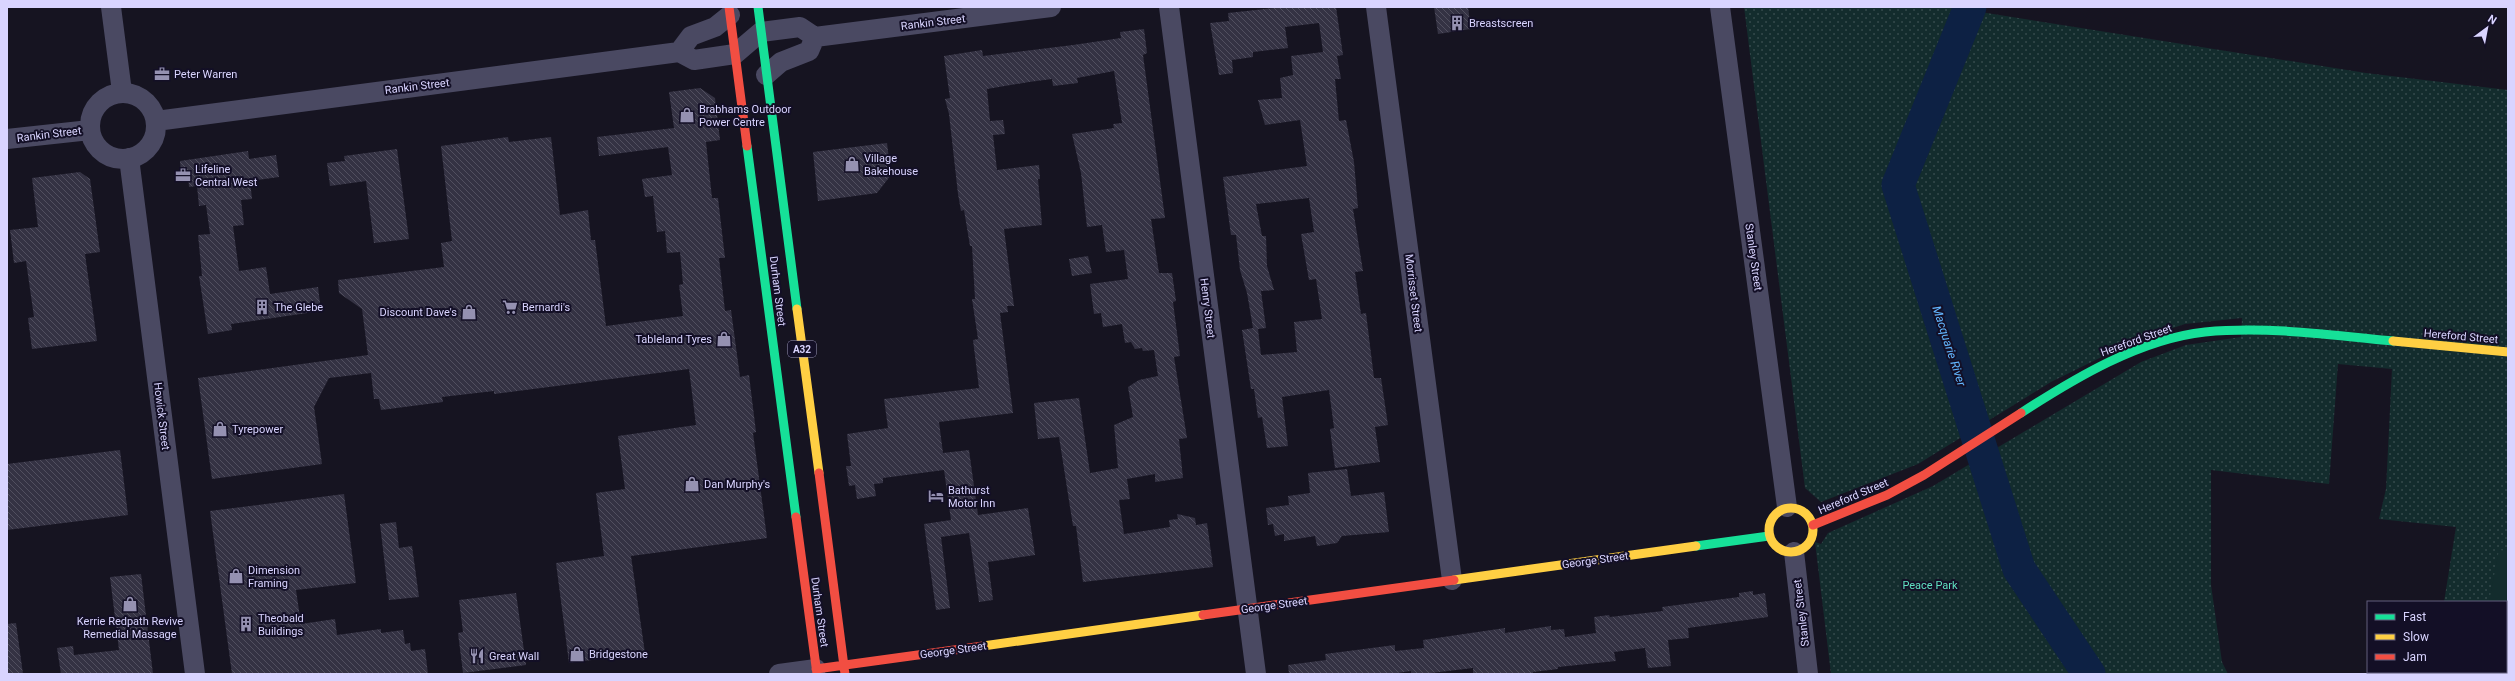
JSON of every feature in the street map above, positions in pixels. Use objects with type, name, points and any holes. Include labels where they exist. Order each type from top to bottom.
[{"type":"main road","name":"Durham Street","points":[[758,7],[844,670]]},
{"type":"main road","name":"Durham Street","points":[[729,11],[816,671]]},
{"type":"main road","name":"Hereford Street","points":[[1813,525],[1887,495],[1954,455],[2034,403],[2108,361],[2149,346],[2205,332],[2242,331],[2322,334],[2508,352]]},
{"type":"main road","points":[[1788,508],[1801,509],[1807,513],[1813,525],[1811,540],[1801,550],[1794,552],[1781,550],[1776,547],[1769,536],[1770,521],[1780,510],[1788,508]]},
{"type":"main road","name":"George Street","points":[[816,671],[844,670],[1247,609],[1769,536]]},
{"type":"street","points":[[111,7],[122,92]]},
{"type":"street","name":"Rankin Street","points":[[815,37],[1051,7]]},
{"type":"street","name":"Henry Street","points":[[1169,7],[1256,674]]},
{"type":"street","name":"Morrisset Street","points":[[1376,7],[1452,580]]},
{"type":"street","name":"Stanley Street","points":[[1720,7],[1788,508]]},
{"type":"street","points":[[729,11],[715,27],[691,36],[679,52],[694,60],[735,54],[761,32],[800,27],[815,37],[808,51],[781,62],[766,75]]},
{"type":"street","name":"Rankin Street","points":[[156,121],[679,52]]},
{"type":"street","points":[[122,92],[131,94],[148,103],[156,121],[153,141],[139,155],[120,159],[104,152],[97,146],[90,130],[90,121],[98,104],[104,98],[122,92]]},
{"type":"street","name":"Rankin Street","points":[[7,139],[90,130]]},
{"type":"street","name":"Howick Street","points":[[129,158],[195,674]]},
{"type":"street","name":"Stanley Street","points":[[1794,552],[1808,674]]},
{"type":"street","name":"George Street","points":[[779,674],[816,671]]},
{"type":"green space","name":"Peace Park","points":[[1744,7],[1966,7],[1968,10],[2366,73],[2508,90],[2508,674],[2434,674],[2507,673],[2507,601],[2444,601],[2456,527],[2379,519],[2386,489],[2392,369],[2338,364],[2329,484],[2211,470],[2211,585],[2222,662],[2228,674],[1831,674],[1815,542],[1821,544],[1828,533],[1933,486],[2141,362],[2186,345],[2241,337],[2242,318],[2185,324],[2136,340],[2051,382],[1918,464],[1821,502],[1805,488]]},
{"type":"green space","points":[[2499,550],[2508,551],[2508,674],[2476,674],[2507,673],[2507,601],[2489,601]]},
{"type":"building","points":[[1285,7],[1336,7],[1343,55],[1337,56],[1341,79],[1335,79],[1339,121],[1346,120],[1354,162],[1358,208],[1353,209],[1363,271],[1355,272],[1361,314],[1366,313],[1374,378],[1381,378],[1388,425],[1375,427],[1380,462],[1335,468],[1330,429],[1334,428],[1329,390],[1282,397],[1288,446],[1267,448],[1262,417],[1258,418],[1254,389],[1251,389],[1242,330],[1253,328],[1247,293],[1240,270],[1236,235],[1231,235],[1223,177],[1307,166],[1300,120],[1265,125],[1258,100],[1282,98],[1280,78],[1293,75],[1291,56],[1323,52],[1319,23],[1285,27],[1288,48],[1253,52],[1253,57],[1232,60],[1233,73],[1219,75],[1210,23],[1229,21],[1228,13]],"holes":[[[1309,198],[1314,232],[1301,234],[1309,280],[1316,279],[1322,319],[1294,322],[1297,352],[1261,355],[1258,329],[1266,328],[1261,291],[1274,290],[1267,266],[1266,236],[1262,236],[1256,204]]]},
{"type":"building","name":"Breastscreen","points":[[1434,7],[1468,7],[1471,29],[1438,34]]},
{"type":"building","points":[[1144,29],[1147,53],[1143,55],[1165,218],[1151,219],[1159,273],[1172,273],[1176,301],[1173,302],[1180,356],[1174,357],[1187,438],[1179,439],[1183,478],[1155,482],[1155,474],[1127,479],[1130,499],[1119,500],[1124,534],[1170,527],[1169,520],[1178,519],[1177,514],[1195,518],[1196,525],[1207,523],[1213,567],[1083,582],[1076,526],[1073,526],[1059,437],[1038,439],[1034,403],[1079,398],[1090,473],[1118,468],[1114,425],[1133,417],[1128,387],[1139,380],[1158,376],[1154,350],[1143,351],[1142,348],[1135,349],[1131,342],[1125,343],[1122,324],[1103,327],[1101,313],[1094,314],[1090,284],[1128,279],[1124,250],[1106,252],[1102,225],[1087,227],[1081,173],[1072,134],[1114,128],[1113,124],[1122,123],[1114,71],[1077,78],[1078,83],[1053,86],[1052,79],[1029,82],[987,89],[990,121],[1003,120],[1005,134],[993,135],[997,170],[1039,165],[1040,179],[1038,179],[1042,225],[1004,229],[1014,306],[1007,306],[1008,312],[1000,313],[1013,413],[939,422],[943,453],[969,450],[978,515],[1028,508],[1035,555],[988,562],[993,600],[979,602],[969,533],[941,537],[950,608],[936,610],[924,524],[951,520],[944,470],[883,478],[883,483],[874,484],[876,496],[857,499],[855,485],[849,486],[846,466],[851,466],[847,434],[888,428],[884,399],[979,388],[973,340],[978,339],[972,299],[975,299],[972,246],[970,246],[964,210],[961,211],[958,194],[949,114],[945,99],[950,98],[944,56],[982,50],[983,56],[1073,45],[1121,38],[1120,32]]},
{"type":"building","points":[[700,88],[715,98],[720,140],[706,142],[712,198],[718,198],[725,258],[719,258],[725,311],[731,310],[740,377],[749,375],[756,432],[753,433],[767,538],[631,556],[645,653],[569,663],[556,563],[604,556],[596,493],[625,489],[618,436],[696,425],[689,369],[494,394],[494,391],[442,397],[443,402],[381,410],[379,399],[374,399],[371,373],[329,378],[314,407],[322,464],[212,479],[198,378],[368,355],[362,309],[339,293],[338,280],[444,267],[441,243],[452,241],[441,146],[508,137],[509,142],[551,137],[560,215],[588,210],[591,240],[595,240],[606,326],[683,316],[679,285],[683,284],[680,252],[667,253],[665,231],[657,232],[653,196],[645,197],[642,179],[672,175],[668,147],[599,156],[597,137],[674,128],[669,92]]},
{"type":"building","name":"Village Bakehouse","points":[[887,143],[891,175],[877,193],[818,201],[813,152]]},
{"type":"building","points":[[397,149],[409,239],[374,243],[366,181],[330,186],[327,163],[345,161],[344,156]]},
{"type":"building","points":[[248,151],[249,159],[276,155],[279,177],[250,181],[252,199],[241,200],[244,225],[233,226],[239,271],[266,267],[270,294],[318,287],[321,311],[231,324],[232,330],[208,334],[199,276],[202,276],[198,235],[210,234],[206,205],[199,206],[197,186],[189,187],[188,175],[181,175],[180,161]]},
{"type":"building","points":[[80,172],[90,179],[100,252],[85,254],[97,341],[32,349],[28,318],[34,317],[26,261],[14,263],[10,230],[38,227],[32,178]]},
{"type":"building","points":[[1088,256],[1092,273],[1072,276],[1069,259]]},
{"type":"building","points":[[120,450],[128,515],[7,530],[7,464]]},
{"type":"building","points":[[1347,469],[1351,496],[1384,492],[1389,532],[1342,536],[1337,543],[1317,546],[1315,536],[1284,541],[1284,534],[1275,536],[1273,524],[1268,525],[1266,508],[1289,505],[1288,496],[1310,493],[1308,473]]},
{"type":"building","points":[[344,494],[356,583],[296,590],[301,624],[335,619],[337,635],[381,629],[381,633],[403,630],[405,644],[410,643],[411,651],[425,649],[428,674],[232,674],[210,511]]},
{"type":"building","points":[[396,522],[399,548],[412,546],[419,597],[389,600],[380,524]]},
{"type":"building","points":[[141,574],[153,674],[61,674],[57,648],[73,646],[74,655],[119,650],[110,577]]},
{"type":"building","points":[[1753,591],[1753,595],[1765,593],[1768,617],[1688,628],[1689,638],[1668,640],[1671,666],[1648,668],[1645,648],[1614,652],[1616,661],[1558,667],[1558,669],[1533,672],[1533,674],[1473,674],[1473,668],[1423,674],[1411,674],[1411,671],[1390,674],[1289,674],[1288,665],[1326,660],[1325,654],[1395,645],[1395,651],[1424,648],[1423,640],[1505,628],[1505,633],[1551,626],[1551,630],[1564,629],[1565,637],[1596,633],[1594,617],[1609,615],[1610,617],[1663,611],[1662,607],[1739,597],[1739,593]]},
{"type":"building","points":[[516,593],[526,665],[463,673],[458,633],[463,632],[459,600]]},
{"type":"building","points":[[16,623],[23,674],[7,674],[7,624]]},
{"type":"waterway","name":"Macquarie River","points":[[1970,7],[1898,185],[2019,569],[2089,674]]},
{"type":"traffic: fast","points":[[758,7],[797,309]]},
{"type":"traffic: fast","points":[[747,146],[796,517]]},
{"type":"traffic: fast","points":[[2021,413],[2063,387],[2109,362],[2132,351],[2181,336],[2228,330],[2252,330],[2299,332],[2393,341]]},
{"type":"traffic: fast","points":[[1696,546],[1769,536]]},
{"type":"traffic: slow","points":[[797,309],[819,473]]},
{"type":"traffic: slow","points":[[2393,341],[2508,352]]},
{"type":"traffic: slow","points":[[1787,508],[1795,508],[1800,509],[1807,514],[1812,521],[1813,530],[1812,539],[1807,546],[1800,551],[1787,552],[1779,549],[1772,542],[1769,534],[1769,526],[1772,518],[1779,511],[1787,508]]},
{"type":"traffic: slow","points":[[1454,580],[1696,546]]},
{"type":"traffic: slow","points":[[983,646],[1203,615]]},
{"type":"traffic: jam","points":[[729,7],[747,146]]},
{"type":"traffic: jam","points":[[1813,525],[1887,495],[1924,475],[2021,413]]},
{"type":"traffic: jam","points":[[819,473],[845,674]]},
{"type":"traffic: jam","points":[[796,517],[817,674]]},
{"type":"traffic: jam","points":[[1203,615],[1454,580]]},
{"type":"traffic: jam","points":[[816,669],[983,646]]},
{"type":"place","name":"Breastscreen","points":[[1457,23]]},
{"type":"place","name":"Peter Warren","points":[[162,74]]},
{"type":"place","name":"Brabhams Outdoor Power Centre","points":[[687,115]]},
{"type":"place","name":"Village Bakehouse","points":[[852,164]]},
{"type":"place","name":"Lifeline Central West","points":[[183,175]]},
{"type":"place","name":"The Glebe","points":[[262,307]]},
{"type":"place","name":"Bernardi's","points":[[510,307]]},
{"type":"place","name":"Discount Dave's","points":[[469,312]]},
{"type":"place","name":"Tableland Tyres","points":[[724,339]]},
{"type":"place","name":"Tyrepower","points":[[220,429]]},
{"type":"place","name":"Dan Murphy's","points":[[692,484]]},
{"type":"place","name":"Bathurst Motor Inn","points":[[936,496]]},
{"type":"place","name":"Dimension Framing","points":[[236,576]]},
{"type":"place","name":"Kerrie Redpath Revive Remedial Massage","points":[[130,604]]},
{"type":"place","name":"Theobald Buildings","points":[[246,624]]},
{"type":"place","name":"Bridgestone","points":[[577,654]]},
{"type":"place","name":"Great Wall","points":[[477,656]]}]
